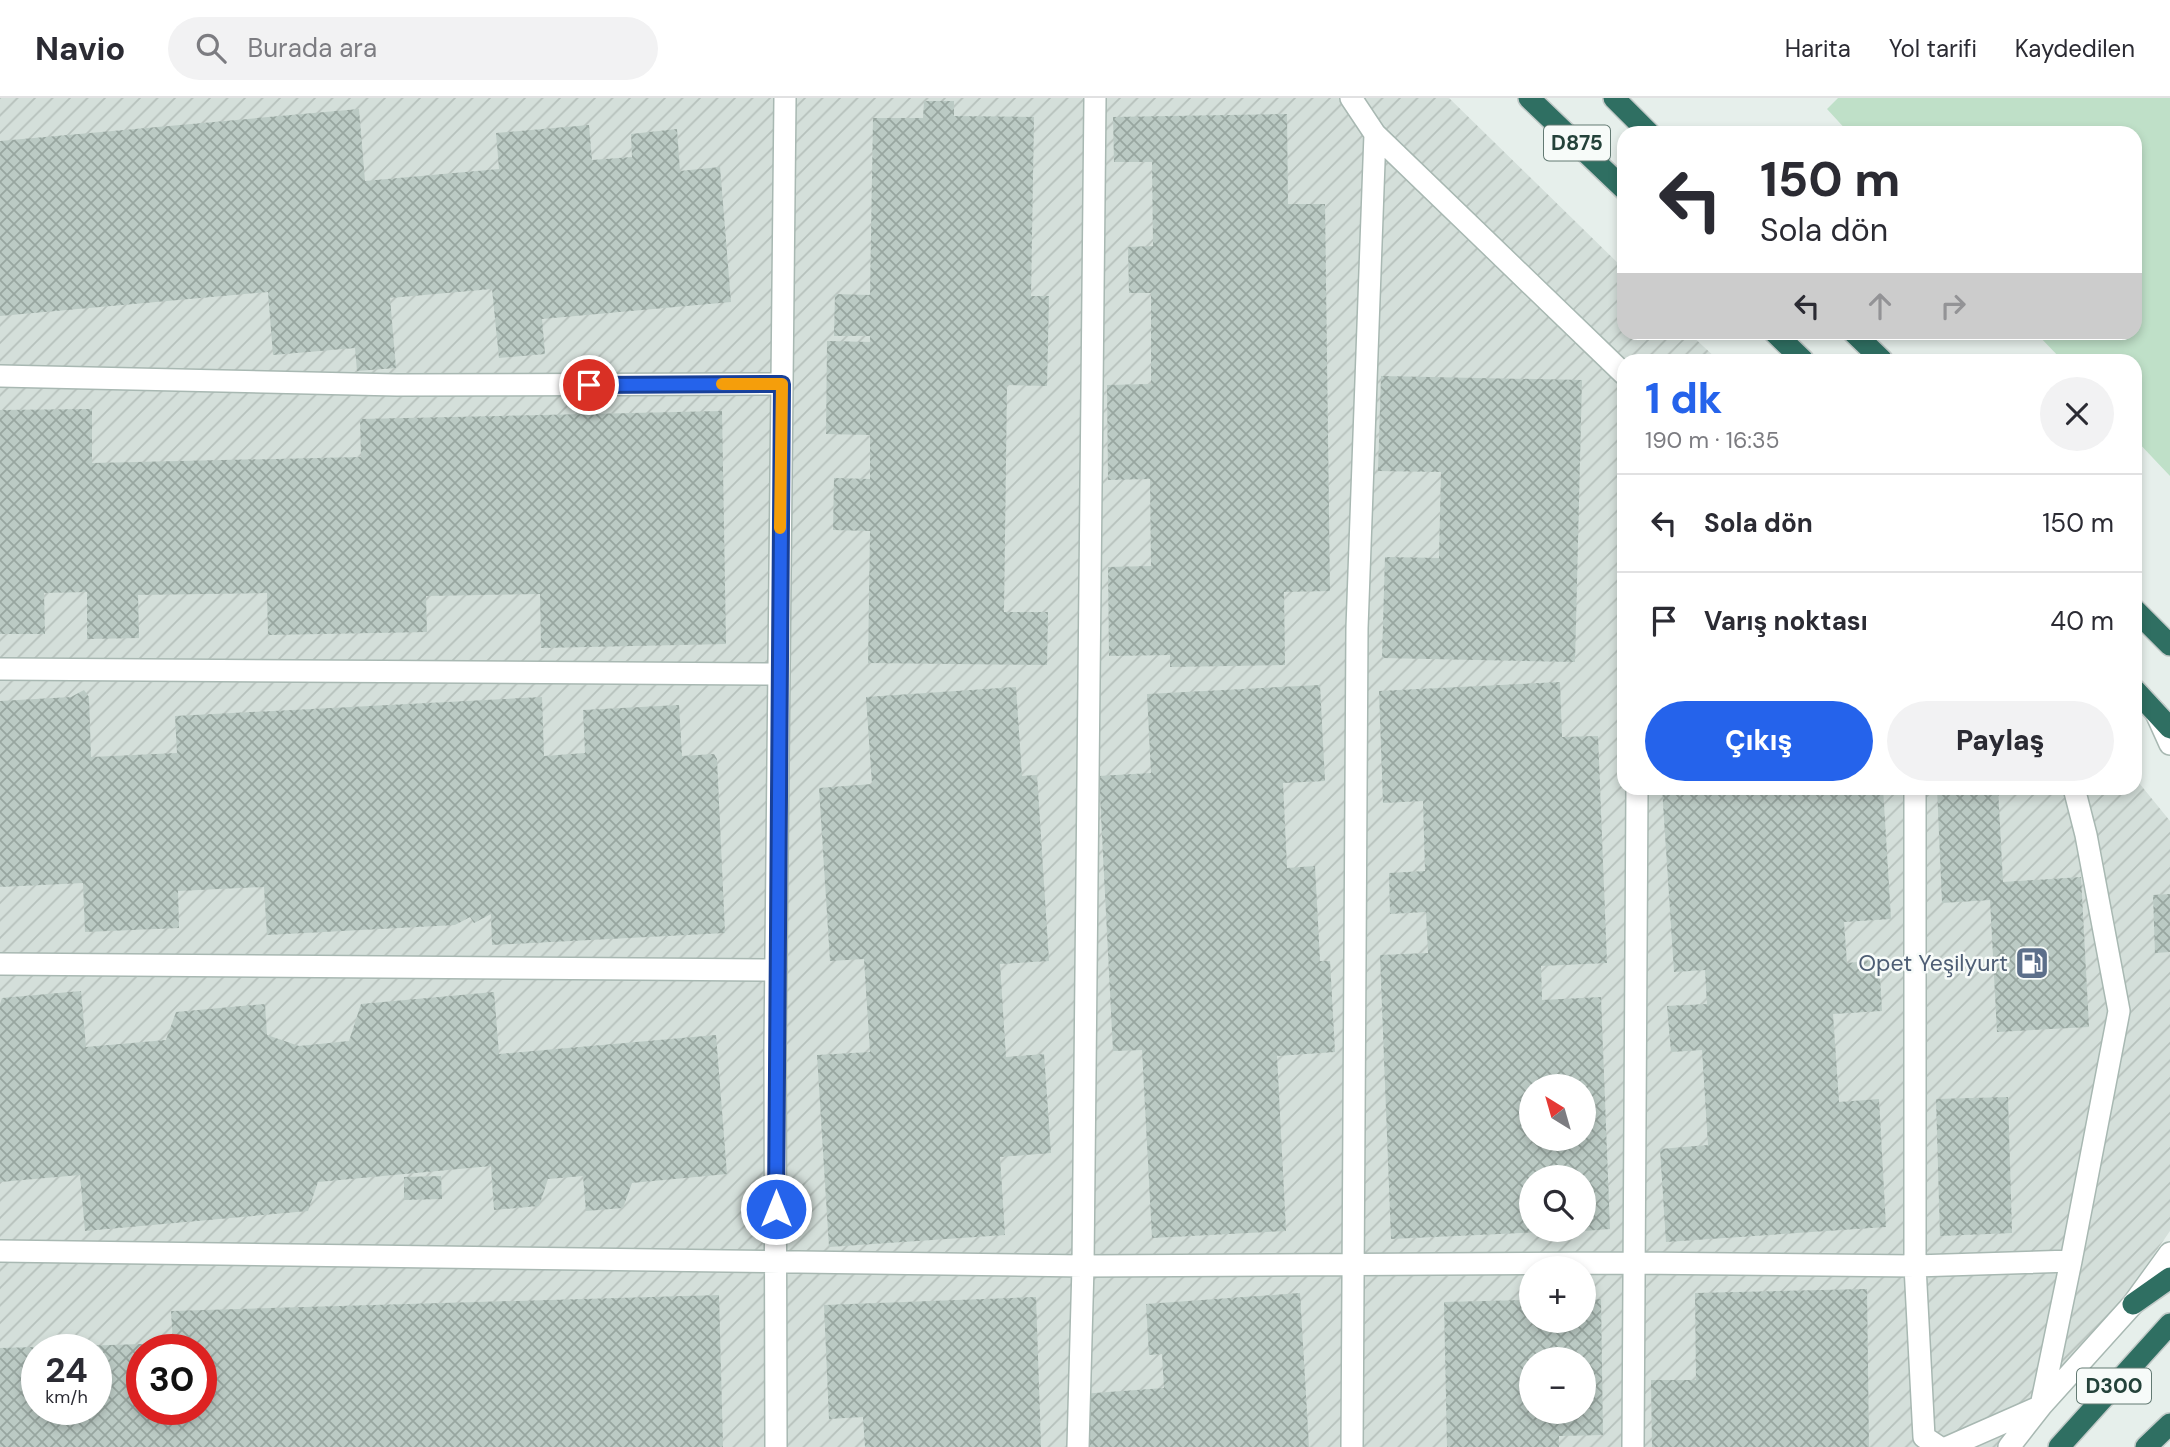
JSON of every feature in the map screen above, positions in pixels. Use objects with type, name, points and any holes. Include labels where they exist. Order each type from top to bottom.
[{"type":"highway","name":"D875","points":[[1529,98],[1617,182]]},
{"type":"highway","name":"D875","points":[[1614,98],[1643,126]]},
{"type":"highway","points":[[1782,340],[1797,354]]},
{"type":"highway","points":[[1861,340],[1876,354]]},
{"type":"highway","points":[[2142,617],[2170,645]]},
{"type":"highway","points":[[2142,697],[2170,728]]},
{"type":"highway","points":[[2133,1304],[2170,1278]]},
{"type":"highway","name":"D300","points":[[2059,1447],[2170,1324]]},
{"type":"highway","points":[[2146,1447],[2170,1423]]},
{"type":"street","points":[[776,1447],[776,970],[785,98]]},
{"type":"street","points":[[1078,1447],[1083,1266],[1095,98]]},
{"type":"street","points":[[1351,98],[1375,134],[1617,367]]},
{"type":"street","points":[[1352,1447],[1357,628],[1375,134]]},
{"type":"street","points":[[0,376],[397,385],[782,384]]},
{"type":"street","points":[[0,669],[779,674]]},
{"type":"street","points":[[2155,711],[2170,744]]},
{"type":"street","points":[[1633,1447],[1637,795]]},
{"type":"street","points":[[1915,795],[1915,1266],[1924,1437],[1939,1447]]},
{"type":"street","points":[[2041,1406],[2119,1011],[2086,835],[2076,795]]},
{"type":"street","points":[[0,964],[776,970]]},
{"type":"street","points":[[0,1251],[1083,1266],[1635,1263],[1915,1266],[2071,1261]]},
{"type":"street","points":[[2010,1447],[2041,1406],[2133,1304],[2170,1253]]},
{"type":"street","points":[[1948,1447],[2041,1406]]},
{"type":"shaded area","points":[[0,98],[1449,98],[1617,262],[1617,340],[1697,340],[1712,354],[1617,354],[1617,795],[2142,795],[2142,787],[2170,821],[2170,1231],[2125,1296],[1997,1447],[0,1447]]},
{"type":"green space","points":[[1838,98],[2170,98],[2170,476],[2142,446],[2142,354],[2056,354],[2043,340],[2142,340],[2142,126],[1843,126],[1827,109]]},
{"type":"building","points":[[924,101],[954,101],[954,116],[1034,117],[1031,296],[1049,296],[1047,386],[1007,385],[1004,612],[1048,612],[1047,665],[868,663],[870,531],[833,530],[834,478],[870,479],[870,435],[826,434],[827,341],[870,342],[870,336],[834,336],[835,294],[870,295],[873,118],[923,118]]},
{"type":"building","points":[[359,109],[365,181],[499,169],[496,133],[589,125],[592,160],[632,157],[631,134],[677,129],[680,171],[720,167],[731,302],[542,319],[545,354],[499,358],[492,289],[390,298],[396,368],[357,371],[355,348],[273,355],[268,292],[0,316],[0,141]]},
{"type":"building","points":[[1287,114],[1288,204],[1325,204],[1330,591],[1284,592],[1285,665],[1170,667],[1170,655],[1109,656],[1108,567],[1151,566],[1150,479],[1108,480],[1107,385],[1151,384],[1151,293],[1129,293],[1128,247],[1153,246],[1152,162],[1114,162],[1113,117]]},
{"type":"building","points":[[1381,376],[1582,380],[1575,662],[1382,658],[1385,557],[1439,558],[1441,472],[1378,471]]},
{"type":"building","points":[[92,409],[92,463],[361,457],[360,419],[722,411],[726,644],[541,648],[540,594],[426,596],[427,632],[268,635],[267,593],[138,595],[139,638],[87,639],[87,592],[44,593],[45,634],[0,634],[0,410]]},
{"type":"building","points":[[1560,682],[1562,737],[1598,736],[1607,963],[1541,966],[1542,1000],[1601,997],[1610,1229],[1596,1230],[1596,1165],[1519,1165],[1519,1233],[1391,1239],[1380,955],[1428,953],[1426,912],[1390,914],[1389,873],[1425,871],[1423,801],[1383,803],[1379,691]]},
{"type":"building","points":[[1320,685],[1325,781],[1283,783],[1287,868],[1315,866],[1320,961],[1330,961],[1335,1052],[1277,1056],[1286,1231],[1152,1238],[1142,1050],[1113,1051],[1099,776],[1151,773],[1147,694]]},
{"type":"building","points":[[1016,687],[1022,776],[1037,775],[1049,961],[1000,964],[1006,1057],[1044,1054],[1051,1153],[1000,1157],[1005,1235],[829,1247],[817,1055],[870,1052],[864,959],[830,961],[819,788],[872,784],[866,697]]},
{"type":"building","points":[[84,690],[89,697],[91,757],[177,753],[175,716],[542,697],[544,756],[585,753],[583,710],[679,705],[682,756],[714,754],[717,759],[725,933],[492,945],[491,914],[474,923],[470,917],[455,925],[267,935],[264,887],[178,891],[179,928],[85,932],[83,883],[0,887],[0,701],[71,697]]},
{"type":"building","points":[[1662,795],[1883,795],[1891,919],[1844,922],[1847,963],[1879,960],[1882,1011],[1833,1014],[1839,1102],[1879,1099],[1886,1227],[1666,1242],[1660,1149],[1708,1145],[1702,1050],[1671,1052],[1667,1006],[1707,1004],[1705,970],[1674,972]]},
{"type":"building","points":[[1937,795],[1998,795],[2003,882],[2081,877],[2089,1027],[1997,1032],[1990,900],[1942,903]]},
{"type":"building","points":[[2170,894],[2170,952],[2155,953],[2153,895]]},
{"type":"building","points":[[81,991],[86,1047],[166,1040],[176,1012],[265,1004],[267,1035],[299,1046],[349,1041],[361,1004],[494,992],[499,1054],[716,1035],[727,1174],[632,1183],[623,1208],[586,1211],[583,1176],[548,1179],[539,1206],[494,1210],[491,1166],[318,1182],[308,1211],[85,1231],[80,1175],[0,1182],[2,998]]},
{"type":"building","points":[[2008,1097],[2012,1233],[1940,1236],[1936,1099]]},
{"type":"building","points":[[441,1176],[442,1199],[404,1200],[404,1177]]},
{"type":"building","points":[[1867,1289],[1869,1447],[1652,1447],[1651,1380],[1696,1380],[1695,1293]]},
{"type":"building","points":[[1300,1293],[1309,1447],[1084,1447],[1081,1394],[1164,1388],[1162,1354],[1149,1355],[1146,1304]]},
{"type":"building","points":[[719,1295],[723,1447],[0,1447],[0,1348],[21,1347],[21,1425],[112,1425],[112,1345],[126,1344],[126,1425],[217,1425],[217,1334],[172,1334],[171,1311]]},
{"type":"building","points":[[1036,1297],[1041,1447],[865,1447],[863,1417],[829,1419],[824,1305]]},
{"type":"building","points":[[1596,1299],[1601,1299],[1603,1435],[1559,1436],[1559,1447],[1447,1447],[1444,1302],[1519,1300],[1519,1333],[1596,1333]]},
{"type":"slow traffic","points":[[722,384],[782,384],[780,528]]},
{"type":"place","name":"Opet Yeşilyurt","points":[[2032,963]]},
{"type":"route","points":[[589,385],[782,384],[776,1209]]}]
